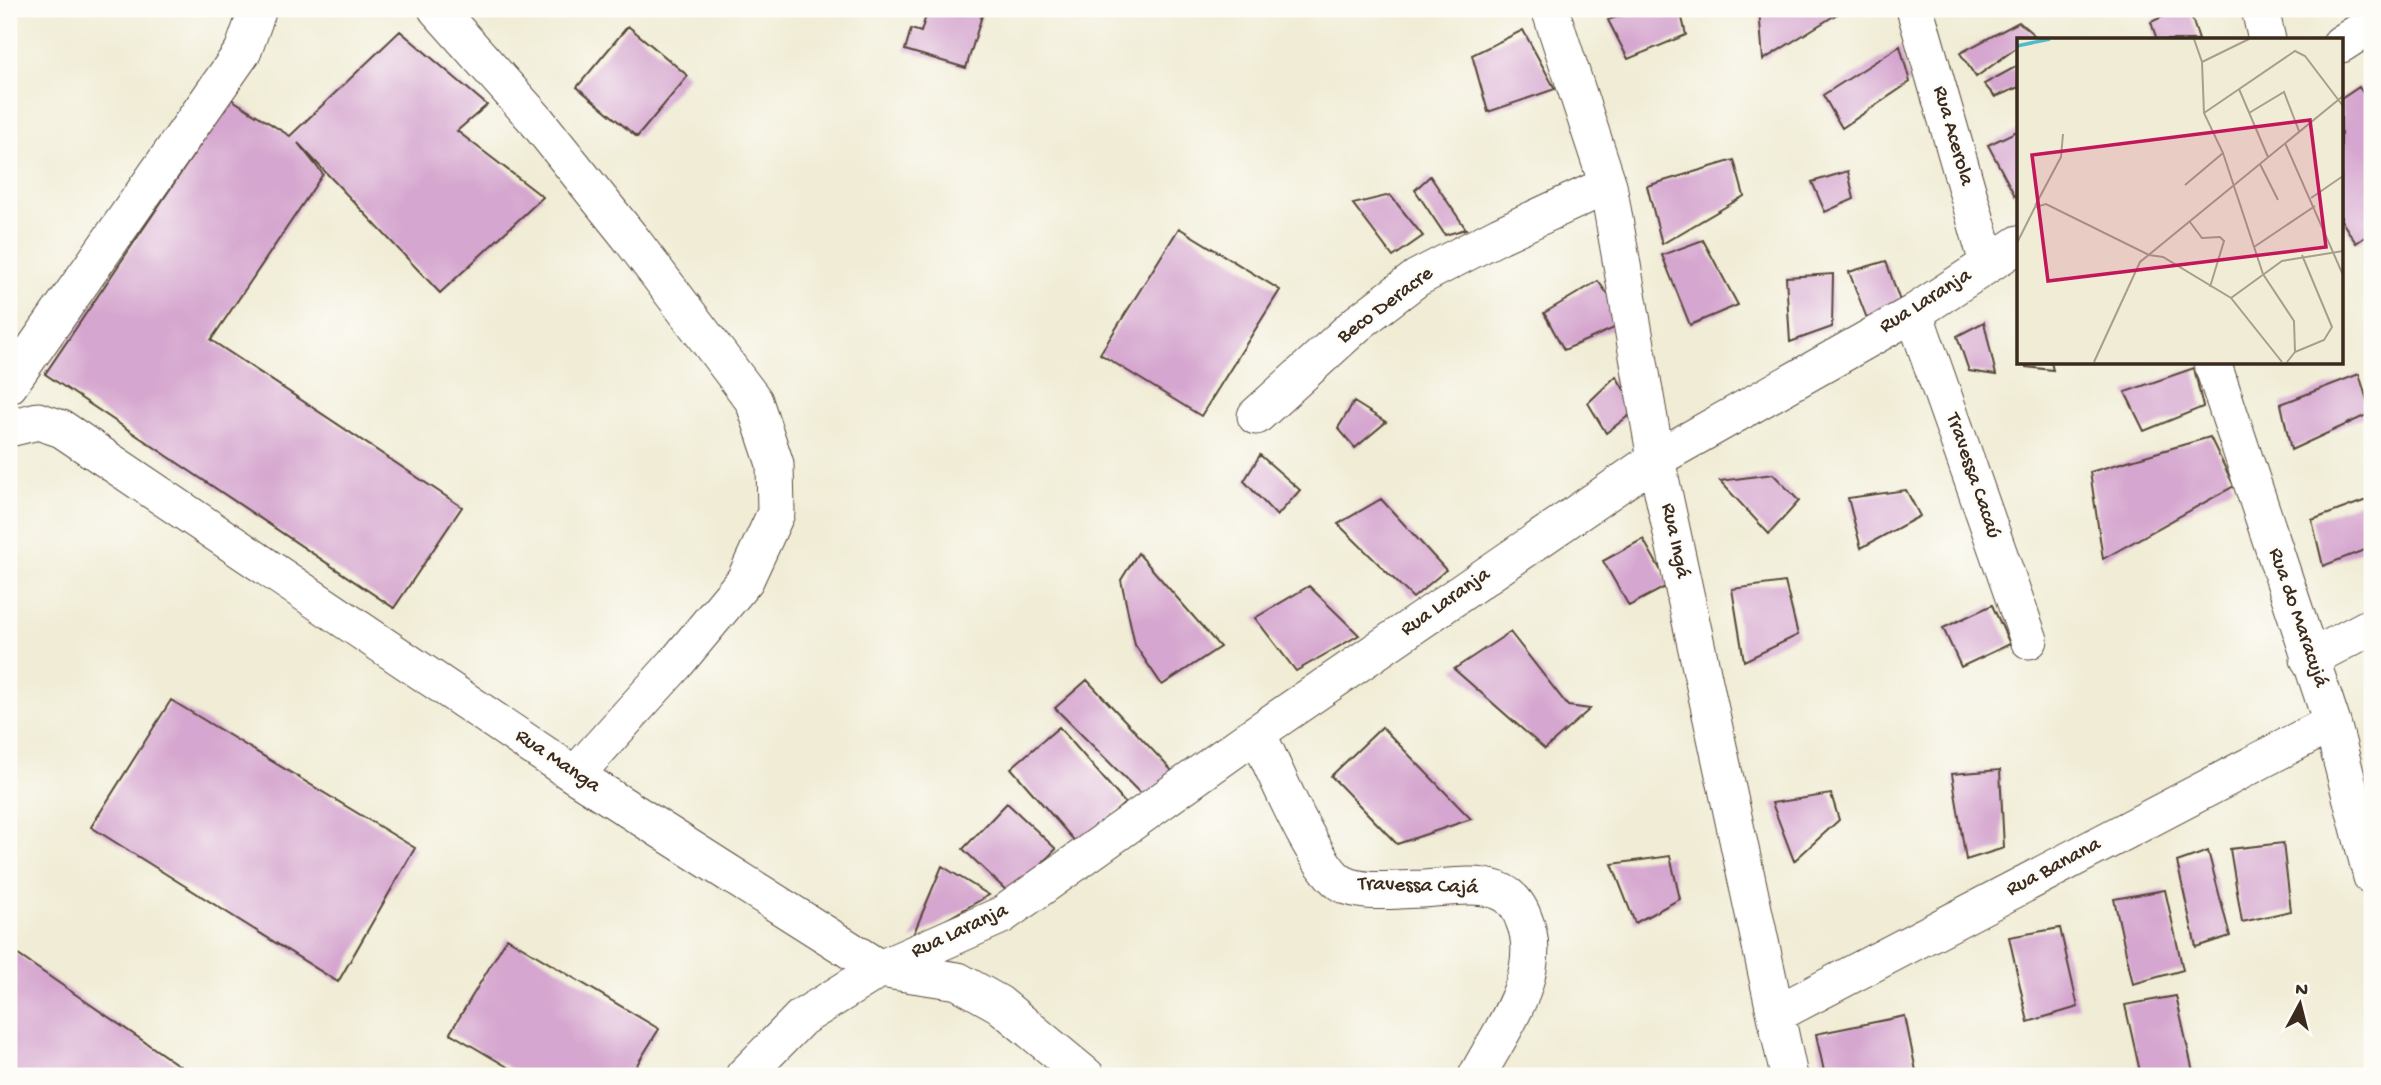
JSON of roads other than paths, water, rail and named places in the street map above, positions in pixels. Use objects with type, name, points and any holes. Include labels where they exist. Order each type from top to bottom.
[{"type":"street","points":[[9,386],[243,51],[258,9]]},
{"type":"street","points":[[437,9],[544,131],[632,240],[754,401],[775,464],[776,513],[745,580],[677,662],[575,775]]},
{"type":"street","name":"Rua Ingá","points":[[1550,9],[1608,185],[1656,459],[1789,1076]]},
{"type":"street","name":"Rua Acerola","points":[[1915,9],[1988,263]]},
{"type":"street","points":[[2260,9],[2267,38]]},
{"type":"street","points":[[2342,43],[2372,24]]},
{"type":"street","name":"Beco Deracre","points":[[1256,416],[1358,323],[1417,278],[1500,235],[1608,185]]},
{"type":"street","name":"Rua Laranja","points":[[744,1076],[801,1018],[880,969],[1002,915],[1257,733],[1656,459],[1914,313],[2017,245]]},
{"type":"street","name":"Travessa Cacaú","points":[[1914,313],[2029,640]]},
{"type":"street","name":"Rua do Maracujá","points":[[2213,364],[2332,723],[2372,877]]},
{"type":"street","name":"Rua Manga","points":[[23,425],[62,429],[575,775],[880,969],[958,981],[999,1004],[1086,1076]]},
{"type":"street","points":[[2309,659],[2372,626]]},
{"type":"street","name":"Rua Banana","points":[[1776,1014],[2332,723]]},
{"type":"street","name":"Travessa Cajá","points":[[1257,733],[1318,857],[1343,884],[1376,890],[1478,887],[1497,890],[1517,903],[1529,931],[1529,970],[1513,1011],[1477,1076]]}]
